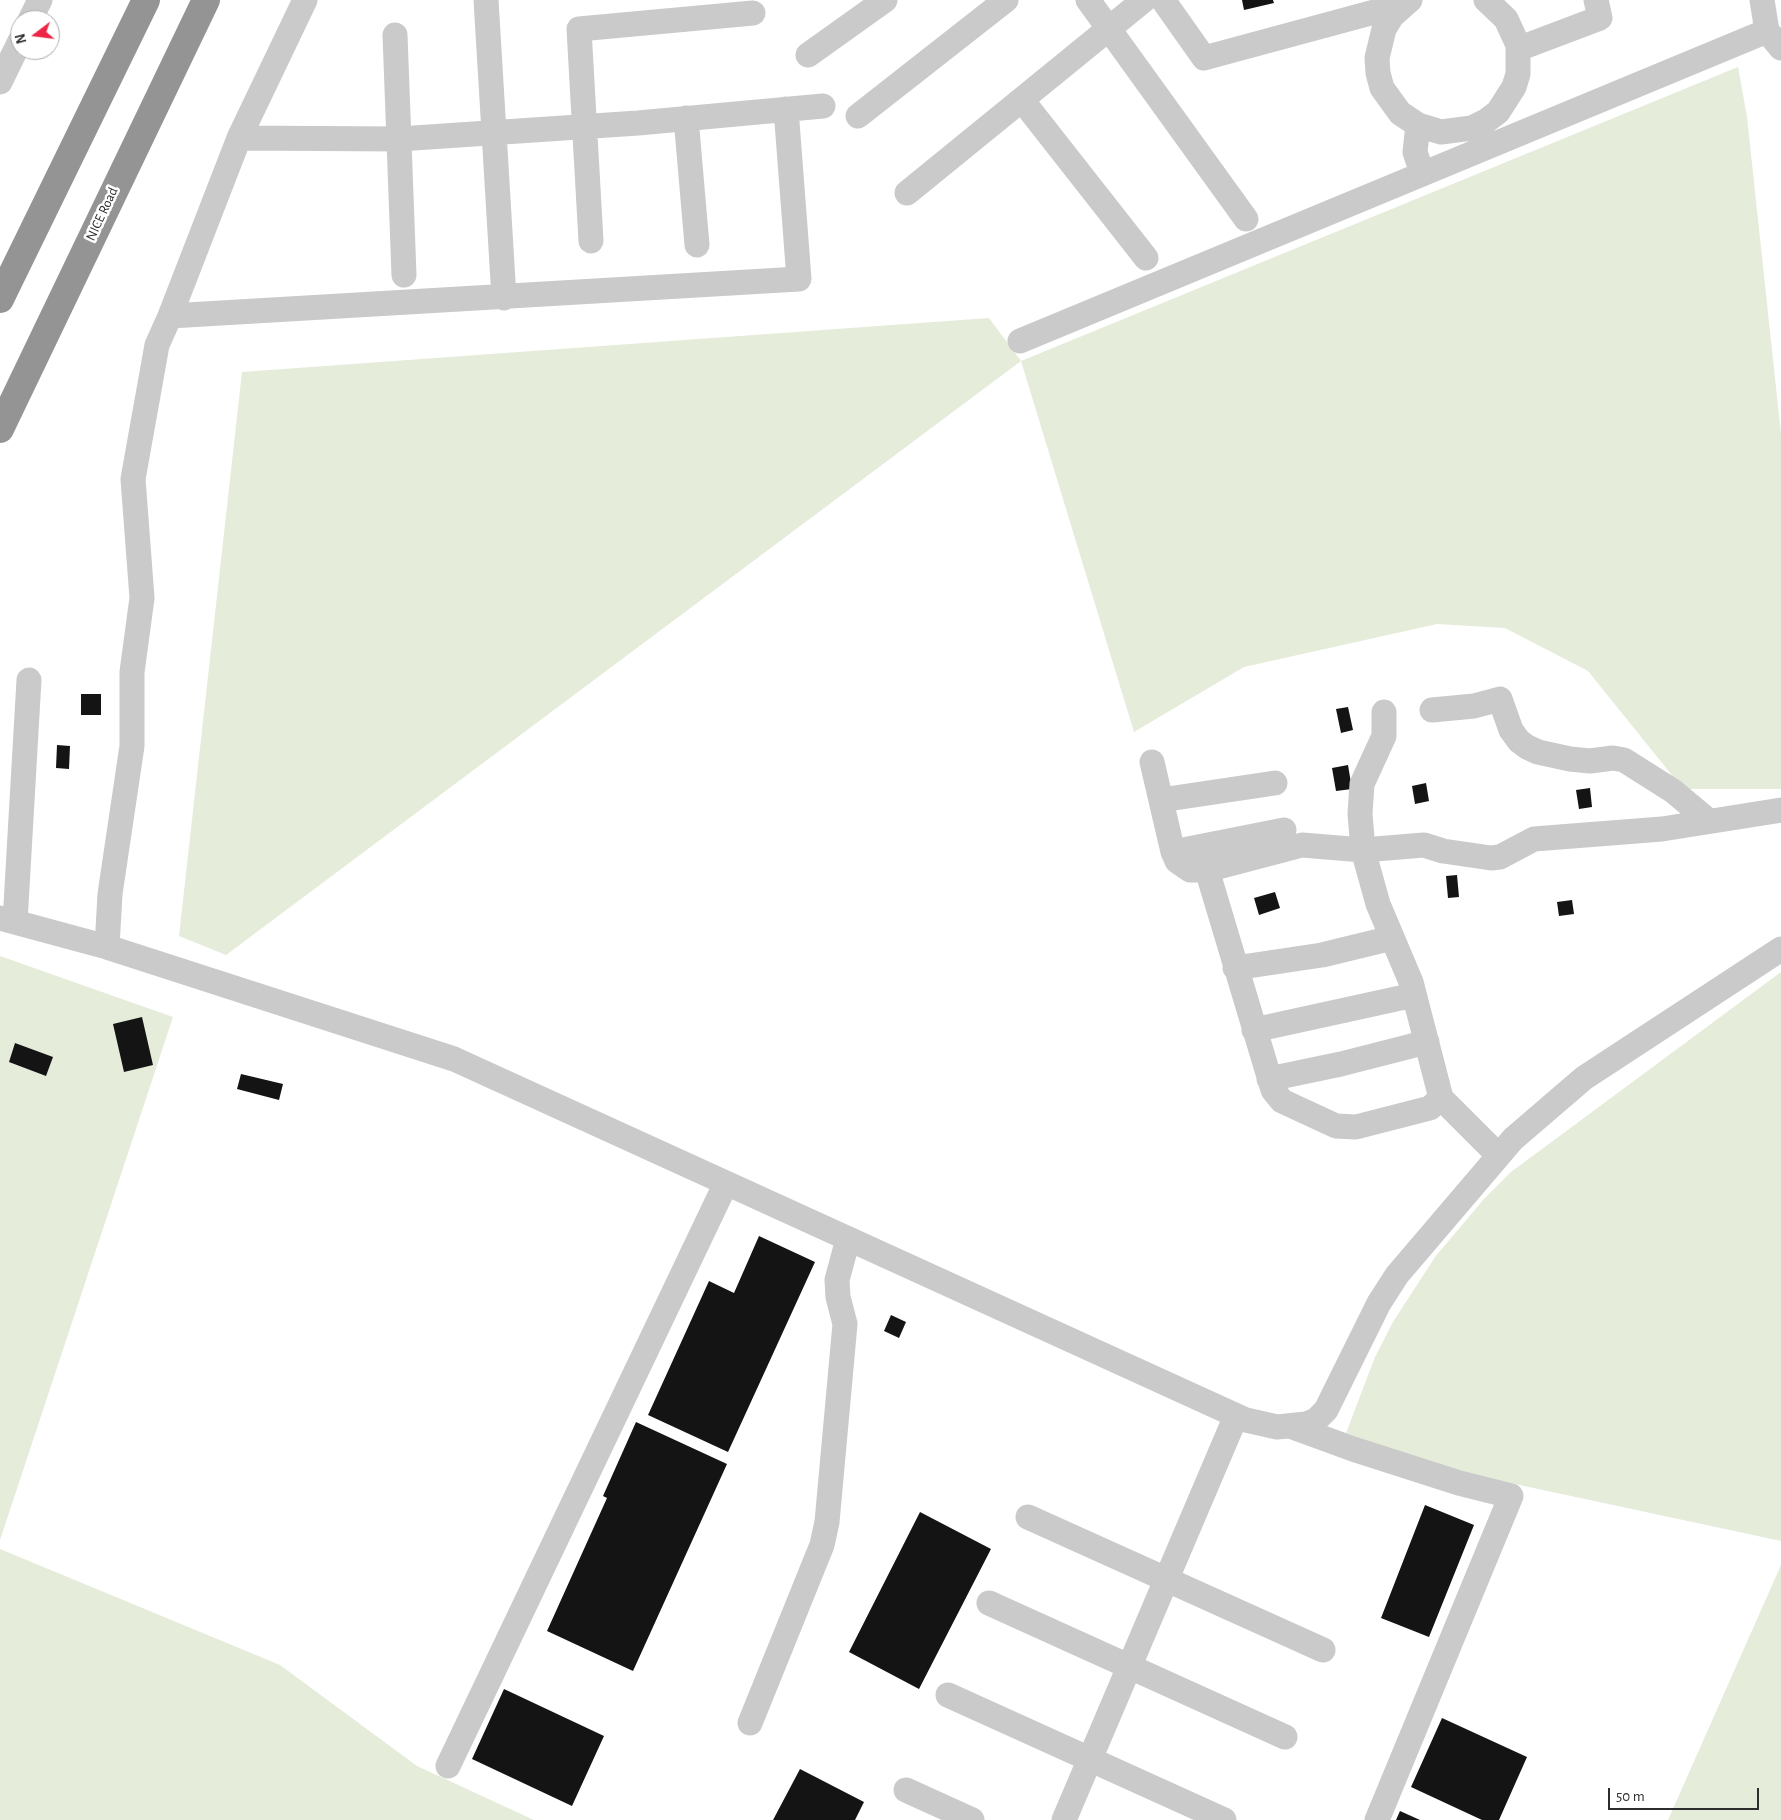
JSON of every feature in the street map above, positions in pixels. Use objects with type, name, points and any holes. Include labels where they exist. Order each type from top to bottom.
[{"type":"highway","points":[[0,299],[146,0]]},
{"type":"highway","name":"NICE Road","points":[[0,429],[206,0]]},
{"type":"street","points":[[107,947],[110,894],[132,746],[132,672],[142,598],[133,479],[157,345],[239,138],[305,0]]},
{"type":"street","points":[[486,0],[504,298]]},
{"type":"street","points":[[808,55],[885,0]]},
{"type":"street","points":[[858,116],[1006,0]]},
{"type":"street","points":[[1088,0],[1246,219]]},
{"type":"street","points":[[908,193],[1144,0]]},
{"type":"street","points":[[1163,0],[1204,58],[1407,2]]},
{"type":"street","points":[[1407,2],[1392,16],[1384,29],[1377,58],[1378,73],[1390,102],[1400,113],[1418,125],[1441,132],[1472,128],[1498,112],[1511,94],[1518,74],[1518,49],[1513,32],[1506,19],[1486,0]]},
{"type":"street","points":[[1020,342],[1530,129],[1774,39],[1762,0]]},
{"type":"street","points":[[1518,49],[1600,6]]},
{"type":"street","points":[[591,241],[579,29],[753,13]]},
{"type":"street","points":[[395,35],[404,275]]},
{"type":"street","points":[[0,82],[11,60]]},
{"type":"street","points":[[1511,94],[1523,108],[1530,129]]},
{"type":"street","points":[[1022,100],[1146,258]]},
{"type":"street","points":[[239,138],[399,139],[823,106]]},
{"type":"street","points":[[170,316],[504,298],[799,279],[786,109]]},
{"type":"street","points":[[686,118],[697,245]]},
{"type":"street","points":[[1418,125],[1415,152],[1422,173]]},
{"type":"street","points":[[29,680],[8,920],[107,947],[454,1059],[1236,1416],[1263,1426],[1290,1426],[1316,1420],[1326,1410],[1387,1290],[1407,1262],[1498,1155],[1530,1123],[1584,1078],[1781,950]]},
{"type":"street","points":[[1432,710],[1474,706],[1496,698],[1500,699],[1512,730],[1519,741],[1527,747],[1538,752],[1570,759],[1624,760],[1673,791],[1699,810],[1709,821]]},
{"type":"street","points":[[1384,712],[1384,736],[1362,784],[1360,814],[1363,850],[1378,904],[1414,995],[1441,1098],[1498,1155]]},
{"type":"street","points":[[1152,762],[1173,852],[1183,867],[1190,870],[1207,870],[1302,845],[1363,850],[1424,845],[1443,851],[1492,858],[1534,839],[1662,829],[1781,810]]},
{"type":"street","points":[[1161,800],[1275,783]]},
{"type":"street","points":[[1173,852],[1284,830]]},
{"type":"street","points":[[1207,870],[1273,1090],[1282,1101],[1326,1122],[1344,1127],[1356,1127],[1430,1108],[1441,1098]]},
{"type":"street","points":[[1235,968],[1322,956],[1392,938]]},
{"type":"street","points":[[1254,1030],[1414,995]]},
{"type":"street","points":[[1270,1079],[1341,1064],[1427,1042]]},
{"type":"street","points":[[448,1766],[726,1183]]},
{"type":"street","points":[[750,1723],[822,1545],[827,1522],[845,1324],[838,1297],[838,1280],[848,1239]]},
{"type":"street","points":[[1064,1820],[1236,1416]]},
{"type":"street","points":[[1290,1426],[1353,1449],[1459,1483],[1511,1496],[1377,1820]]},
{"type":"street","points":[[1028,1517],[1323,1650]]},
{"type":"street","points":[[989,1603],[1284,1737]]},
{"type":"street","points":[[948,1696],[1224,1820]]},
{"type":"street","points":[[906,1790],[972,1820]]},
{"type":"green space","points":[[1738,67],[1747,117],[1781,434],[1781,789],[1683,789],[1588,671],[1505,628],[1437,624],[1244,667],[1134,732],[1021,361]]},
{"type":"green space","points":[[989,318],[1021,361],[226,955],[179,936],[242,372]]},
{"type":"green space","points":[[0,956],[173,1017],[0,1540]]},
{"type":"green space","points":[[1781,972],[1781,1541],[1431,1466],[1346,1433],[1375,1357],[1393,1322],[1435,1257],[1484,1199],[1511,1172]]},
{"type":"green space","points":[[0,1549],[280,1665],[417,1766],[534,1820],[0,1820]]},
{"type":"green space","points":[[1781,1565],[1781,1820],[1668,1820]]},
{"type":"building","points":[[1242,0],[1273,0],[1274,3],[1244,10]]},
{"type":"building","points":[[81,694],[101,694],[101,715],[81,715]]},
{"type":"building","points":[[1348,707],[1353,730],[1341,733],[1336,709]]},
{"type":"building","points":[[57,745],[70,746],[69,769],[56,768]]},
{"type":"building","points":[[1348,765],[1352,789],[1336,791],[1332,768]]},
{"type":"building","points":[[1426,783],[1429,801],[1415,804],[1412,786]]},
{"type":"building","points":[[1590,788],[1592,807],[1579,809],[1576,790]]},
{"type":"building","points":[[1457,875],[1459,897],[1448,898],[1446,876]]},
{"type":"building","points":[[1275,892],[1280,908],[1259,915],[1254,898]]},
{"type":"building","points":[[1572,900],[1574,914],[1559,916],[1557,902]]},
{"type":"building","points":[[142,1017],[153,1065],[124,1072],[113,1024]]},
{"type":"building","points":[[15,1043],[53,1057],[46,1076],[9,1062]]},
{"type":"building","points":[[241,1074],[283,1084],[279,1100],[237,1089]]},
{"type":"building","points":[[759,1236],[815,1262],[728,1452],[648,1415],[709,1281],[734,1293]]},
{"type":"building","points":[[891,1315],[906,1322],[899,1338],[884,1331]]},
{"type":"building","points":[[636,1422],[727,1464],[633,1671],[547,1631],[607,1498],[603,1496]]},
{"type":"building","points":[[1425,1505],[1474,1525],[1429,1637],[1381,1618]]},
{"type":"building","points":[[920,1512],[991,1549],[919,1689],[849,1652]]},
{"type":"building","points":[[504,1689],[604,1736],[572,1806],[472,1759]]},
{"type":"building","points":[[1442,1718],[1527,1757],[1499,1820],[1482,1820],[1411,1787]]},
{"type":"building","points":[[800,1769],[864,1802],[855,1820],[773,1820]]},
{"type":"building","points":[[1400,1811],[1420,1820],[1396,1820]]}]
